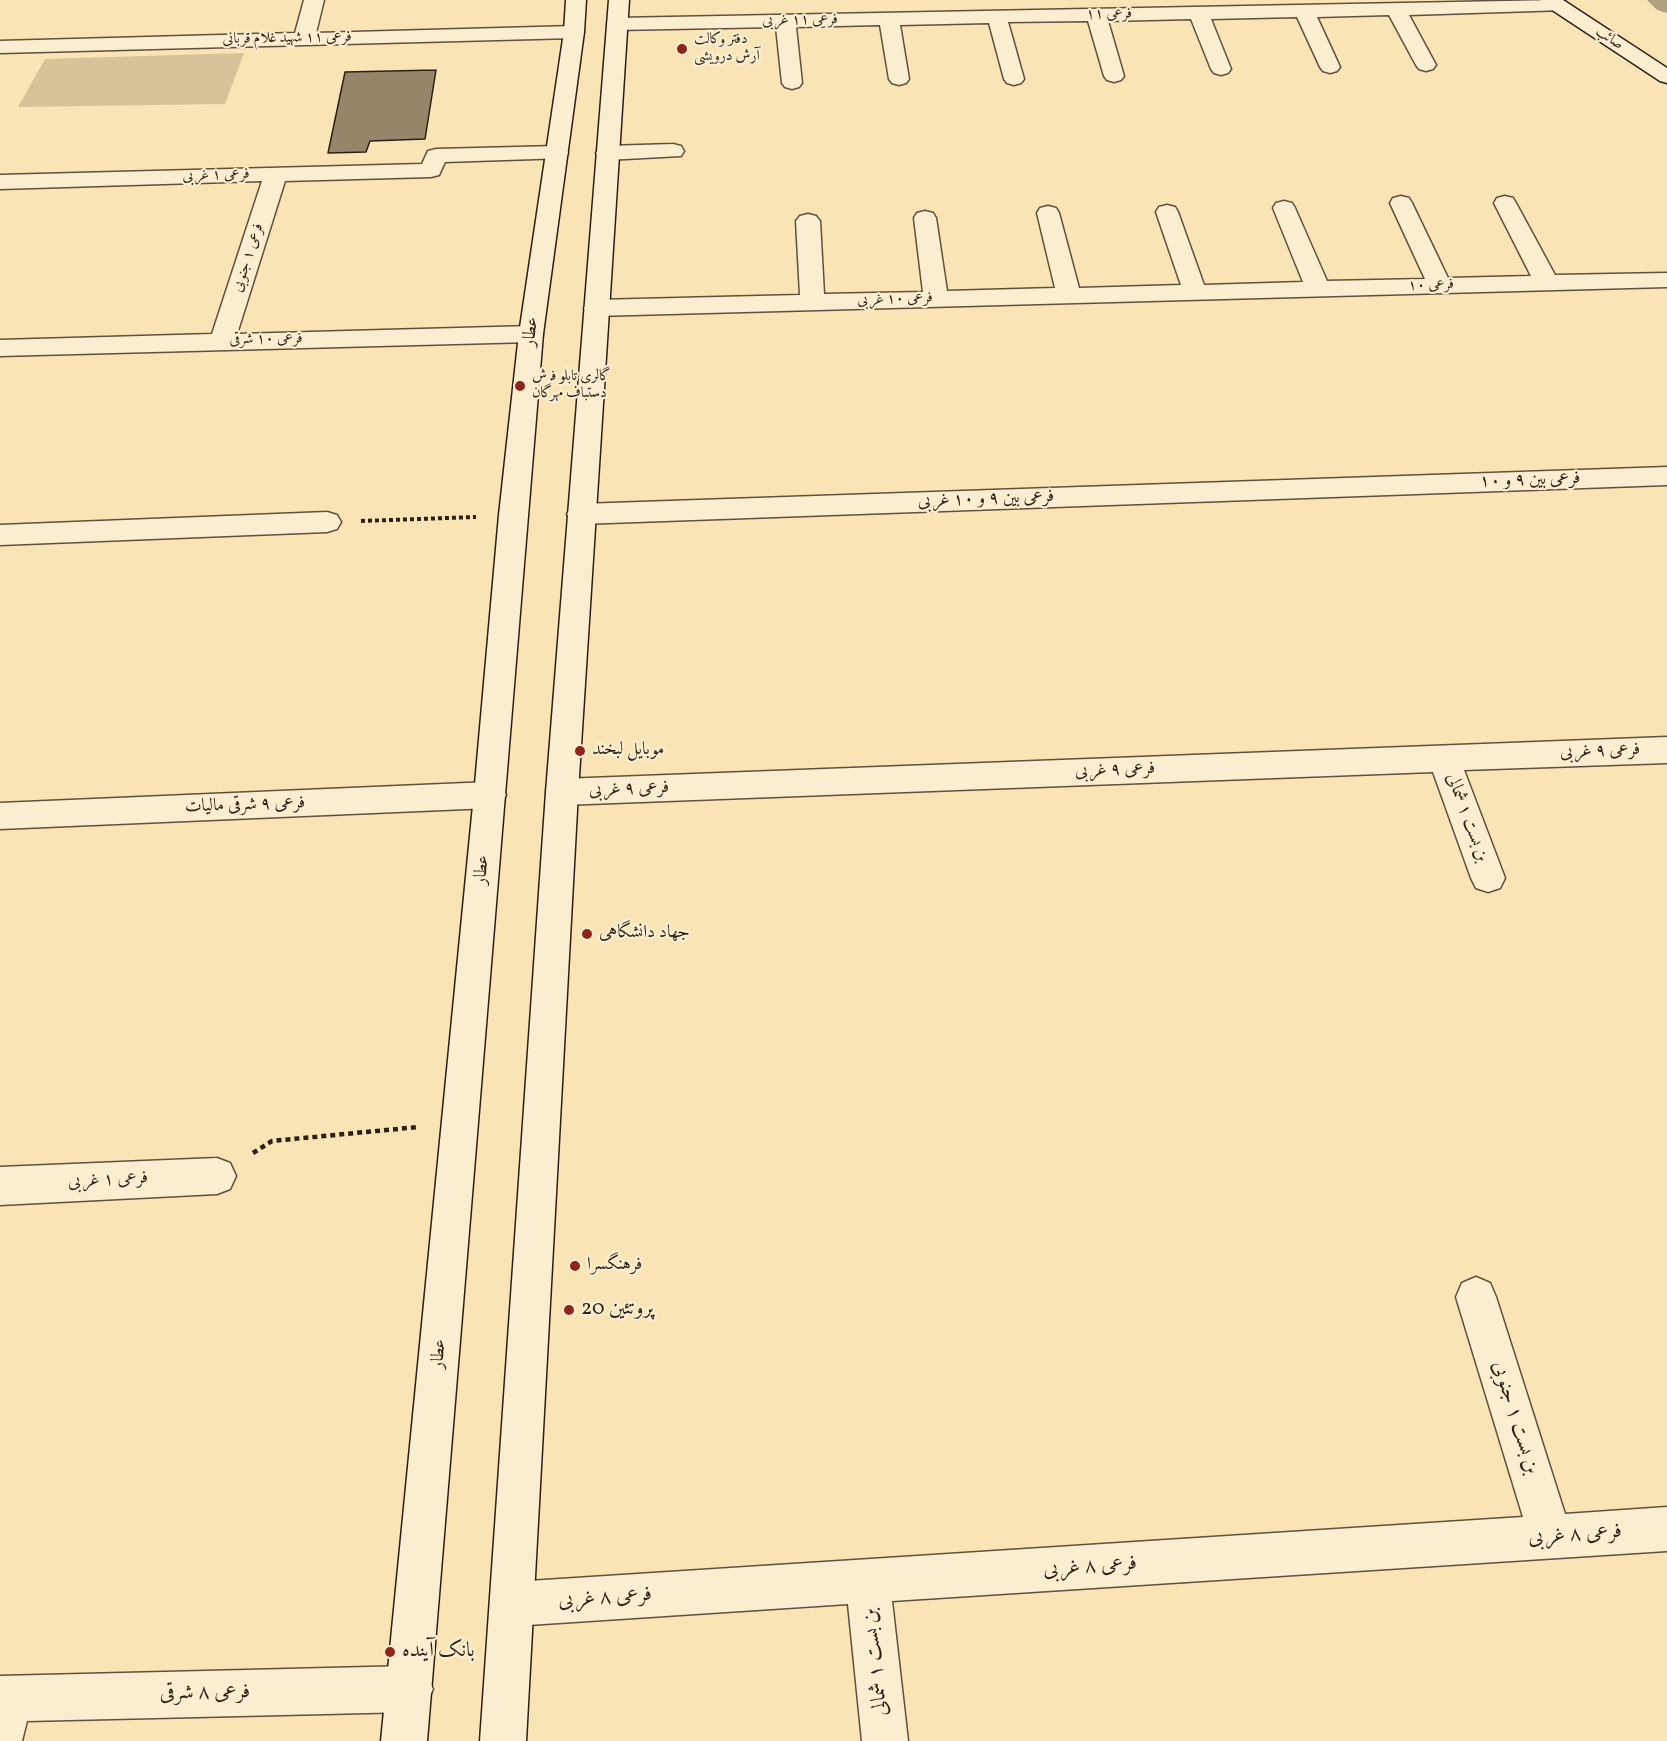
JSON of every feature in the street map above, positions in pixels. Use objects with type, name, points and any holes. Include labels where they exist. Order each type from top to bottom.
[{"type":"street","points":[[304,39],[314,0]]},
{"type":"street","name":"عطار","points":[[404,1741],[490,795],[513,515],[531,334],[574,32],[576,0]]},
{"type":"street","name":"فرعی ۱۱","points":[[987,11],[1096,15],[1396,9],[1554,3]]},
{"type":"street","name":"صائب","points":[[1554,3],[1667,77]]},
{"type":"street","points":[[1396,9],[1426,65]]},
{"type":"street","points":[[987,11],[1014,79]]},
{"type":"street","name":"فرعی ۱۱ غربی","points":[[618,12],[785,21],[889,19],[987,11]]},
{"type":"street","points":[[1304,11],[1330,66]]},
{"type":"street","points":[[503,1741],[562,792],[618,12]]},
{"type":"street","points":[[1199,13],[1221,69]]},
{"type":"street","points":[[1096,15],[1114,76]]},
{"type":"street","points":[[889,19],[899,79]]},
{"type":"street","points":[[785,21],[792,83]]},
{"type":"street","name":"فرعی ۱۱ شهید غلام قربانی","points":[[0,47],[574,32]]},
{"type":"street","points":[[608,153],[674,151]]},
{"type":"street","name":"فرعی ۱ غربی","points":[[0,182],[431,170],[435,156],[557,153]]},
{"type":"street","name":"فرعی ۱ جنوبی","points":[[222,341],[276,174]]},
{"type":"street","points":[[1401,203],[1440,286]]},
{"type":"street","points":[[1505,203],[1547,283]]},
{"type":"street","points":[[1284,208],[1318,289]]},
{"type":"street","points":[[1167,212],[1195,292]]},
{"type":"street","points":[[1048,213],[1069,296]]},
{"type":"street","points":[[925,218],[936,299]]},
{"type":"street","points":[[808,221],[812,303]]},
{"type":"street","name":"فرعی ۱۰","points":[[1195,292],[1667,280]]},
{"type":"street","name":"فرعی ۱۰ غربی","points":[[596,308],[1195,292]]},
{"type":"street","name":"فرعی ۱۰ شرقی","points":[[0,348],[531,334]]},
{"type":"street","name":"فرعی بین ۹ و ۱۰","points":[[1392,486],[1667,476]]},
{"type":"street","name":"فرعی بین ۹ و ۱۰ غربی","points":[[581,514],[1392,486]]},
{"type":"street","points":[[0,535],[327,522]]},
{"type":"street","name":"فرعی ۹ غربی","points":[[562,792],[1667,750]]},
{"type":"street","name":"بن بست ۱ شمالی","points":[[1444,758],[1488,878]]},
{"type":"street","name":"فرعی ۹ شرقی مالیات","points":[[0,816],[490,795]]},
{"type":"street","name":"فرعی ۱ غربی","points":[[0,1186],[217,1176]]},
{"type":"street","name":"بن بست ۱ جنوبی","points":[[1476,1298],[1551,1538]]},
{"type":"street","name":"فرعی ۸ غربی","points":[[513,1604],[1667,1529]]},
{"type":"street","name":"بن بست ۱ شمالی","points":[[868,1582],[885,1741]]},
{"type":"street","name":"فرعی ۸ شرقی","points":[[3,1712],[410,1689]]},
{"type":"path","points":[[327,522],[513,515]]},
{"type":"path","points":[[217,1176],[272,1141],[460,1123]]},
{"type":"shaded area","points":[[244,53],[225,104],[18,107],[45,59]]},
{"type":"building","points":[[436,70],[425,139],[370,141],[366,152],[328,153],[345,72]]},
{"type":"waterway","points":[[1661,0],[1667,4]]},
{"type":"place","name":"دفتر وکالت آرش درویشی","points":[[682,49]]},
{"type":"place","name":"گالری تابلو فرش دستباف مهرگان","points":[[520,386]]},
{"type":"place","name":"موبایل لبخند","points":[[580,751]]},
{"type":"place","name":"جهاد دانشگاهی","points":[[587,934]]},
{"type":"place","name":"فرهنگسرا","points":[[575,1266]]},
{"type":"place","name":"پروتئین 20","points":[[569,1310]]},
{"type":"place","name":"بانک آینده","points":[[390,1652]]}]
